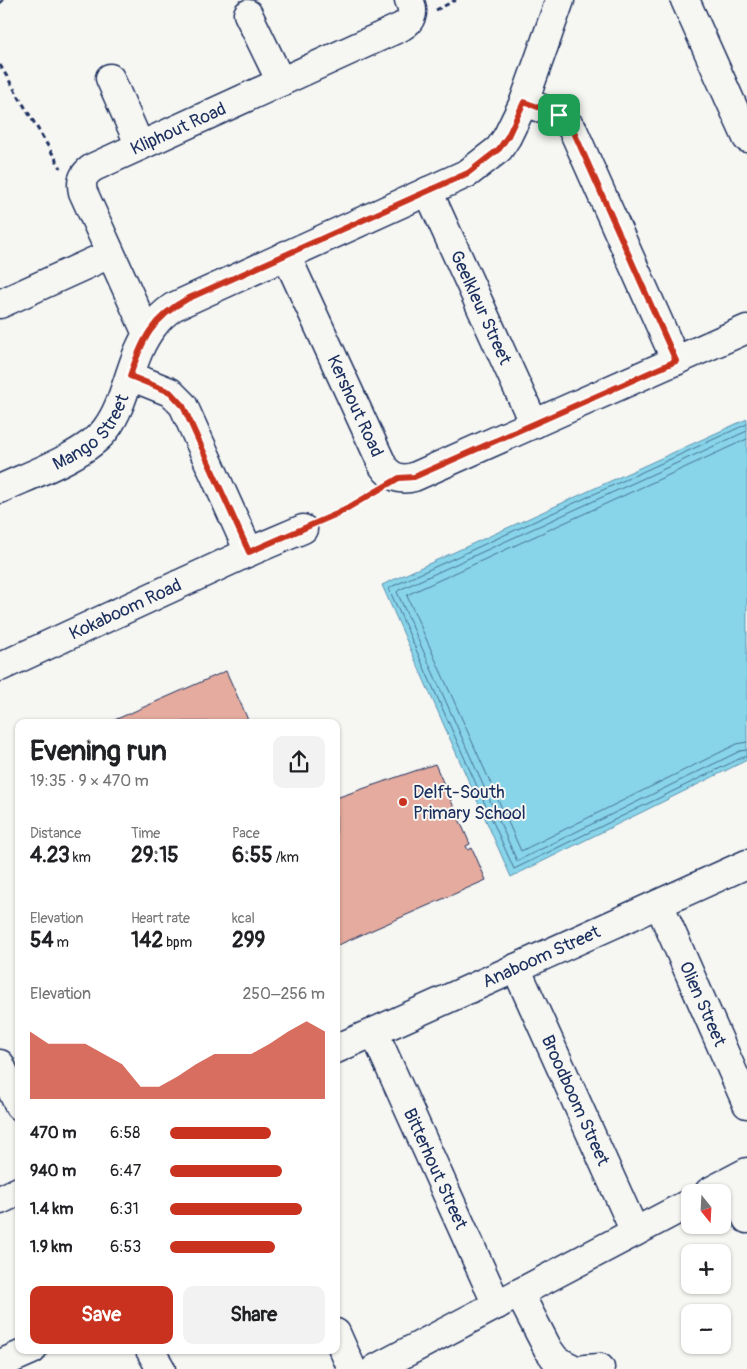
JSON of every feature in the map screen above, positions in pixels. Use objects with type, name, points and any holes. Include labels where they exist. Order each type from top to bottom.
[{"type":"street","name":"Kliphout Road","points":[[82,181],[88,170],[408,23],[412,16],[410,0]]},
{"type":"street","name":"Mango Street","points":[[0,489],[90,445],[106,430],[118,408],[139,350],[147,334],[161,317],[173,307],[468,173],[499,149],[508,136],[524,102],[560,0]]},
{"type":"street","points":[[685,0],[747,138]]},
{"type":"street","points":[[248,14],[281,82]]},
{"type":"street","points":[[110,78],[140,146]]},
{"type":"street","points":[[524,102],[559,115],[573,130],[676,361]]},
{"type":"street","points":[[82,181],[83,192],[147,334]]},
{"type":"street","name":"Geelkleur Street","points":[[428,191],[534,424]]},
{"type":"street","points":[[0,304],[110,254]]},
{"type":"street","name":"Kershout Road","points":[[286,255],[383,466],[392,476],[399,478]]},
{"type":"street","points":[[399,478],[414,477],[747,330]]},
{"type":"street","points":[[130,376],[170,392],[183,406],[249,552]]},
{"type":"street","name":"Kokaboom Road","points":[[0,667],[303,529]]},
{"type":"street","name":"Anaboom Street","points":[[340,1047],[747,864]]},
{"type":"street","name":"Olien Street","points":[[659,904],[747,1104]]},
{"type":"street","name":"Broodboom Street","points":[[516,968],[635,1232]]},
{"type":"street","name":"Bitterhout Street","points":[[374,1032],[508,1299],[556,1360],[564,1366],[587,1369]]},
{"type":"street","points":[[0,1064],[15,1097]]},
{"type":"street","points":[[728,1182],[747,1219]]},
{"type":"street","points":[[0,1200],[15,1194]]},
{"type":"street","points":[[376,1369],[681,1208]]},
{"type":"street","points":[[340,1341],[352,1369]]},
{"type":"street","points":[[0,1364],[23,1354]]},
{"type":"street","points":[[152,1354],[161,1369]]},
{"type":"path","points":[[0,3],[3,0]]},
{"type":"path","points":[[0,65],[61,169],[82,181]]},
{"type":"path","points":[[303,529],[339,513],[399,478]]},
{"type":"water","points":[[747,419],[747,760],[511,877],[382,585]]},
{"type":"building","points":[[226,671],[248,719],[117,719]]},
{"type":"building","points":[[435,764],[470,844],[466,846],[468,850],[472,848],[486,880],[340,944],[340,797]]},
{"type":"place","name":"Delft-South Primary School","points":[[403,802]]},
{"type":"route","points":[[524,102],[559,115],[573,130],[676,361],[414,477],[399,478],[339,513],[249,552],[183,406],[170,392],[130,376],[139,350],[154,325],[173,307],[187,299],[468,173],[499,149],[508,136],[524,102]]}]
